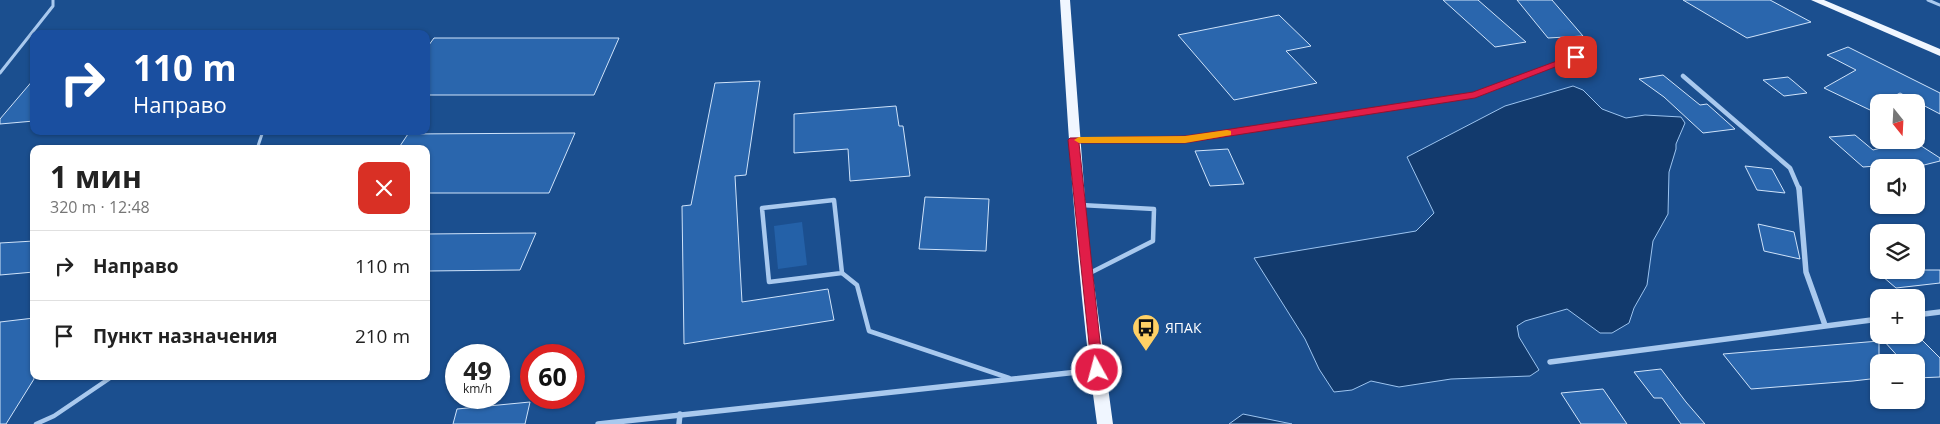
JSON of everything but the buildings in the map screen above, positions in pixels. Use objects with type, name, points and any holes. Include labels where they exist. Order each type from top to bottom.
[{"type":"main road","points":[[1065,0],[1079,205],[1097,370],[1105,424]]},
{"type":"main road","points":[[1816,0],[1940,53]]},
{"type":"street","points":[[1683,76],[1790,168],[1798,185],[1806,272],[1825,325]]},
{"type":"street","points":[[1925,313],[1940,312]]},
{"type":"street","points":[[1550,362],[1870,320]]},
{"type":"street","points":[[598,424],[1097,370]]},
{"type":"street","points":[[679,424],[680,414]]},
{"type":"lane","points":[[34,30],[53,6],[53,0]]},
{"type":"lane","points":[[1060,0],[1065,0]]},
{"type":"lane","points":[[1928,0],[1940,5]]},
{"type":"lane","points":[[0,73],[30,35]]},
{"type":"lane","points":[[1074,140],[1185,140],[1475,95],[1593,50]]},
{"type":"lane","points":[[842,273],[769,282],[762,208],[834,200],[842,273],[857,285],[869,332],[1011,379]]},
{"type":"lane","points":[[1079,205],[1154,210],[1154,241],[1086,274]]},
{"type":"lane","points":[[36,424],[54,416],[107,380]]},
{"type":"shaded area","points":[[1573,86],[1583,90],[1602,109],[1626,118],[1645,115],[1681,117],[1685,123],[1676,144],[1669,172],[1668,214],[1653,241],[1647,285],[1634,308],[1629,323],[1612,333],[1600,333],[1567,309],[1525,321],[1517,326],[1519,337],[1539,370],[1530,376],[1451,379],[1399,387],[1371,381],[1352,390],[1334,392],[1319,369],[1305,339],[1254,258],[1416,231],[1434,213],[1407,157],[1505,106]]},
{"type":"shaded area","points":[[802,222],[807,265],[778,269],[774,226]]},
{"type":"shaded area","points":[[1243,414],[1292,424],[1229,424]]},
{"type":"slow traffic","points":[[1079,140],[1185,140],[1227,133]]},
{"type":"place","name":"ЯПАК","points":[[1146,352]]},
{"type":"route","points":[[1097,370],[1090,320],[1074,140],[1185,140],[1475,95],[1576,57]]}]
